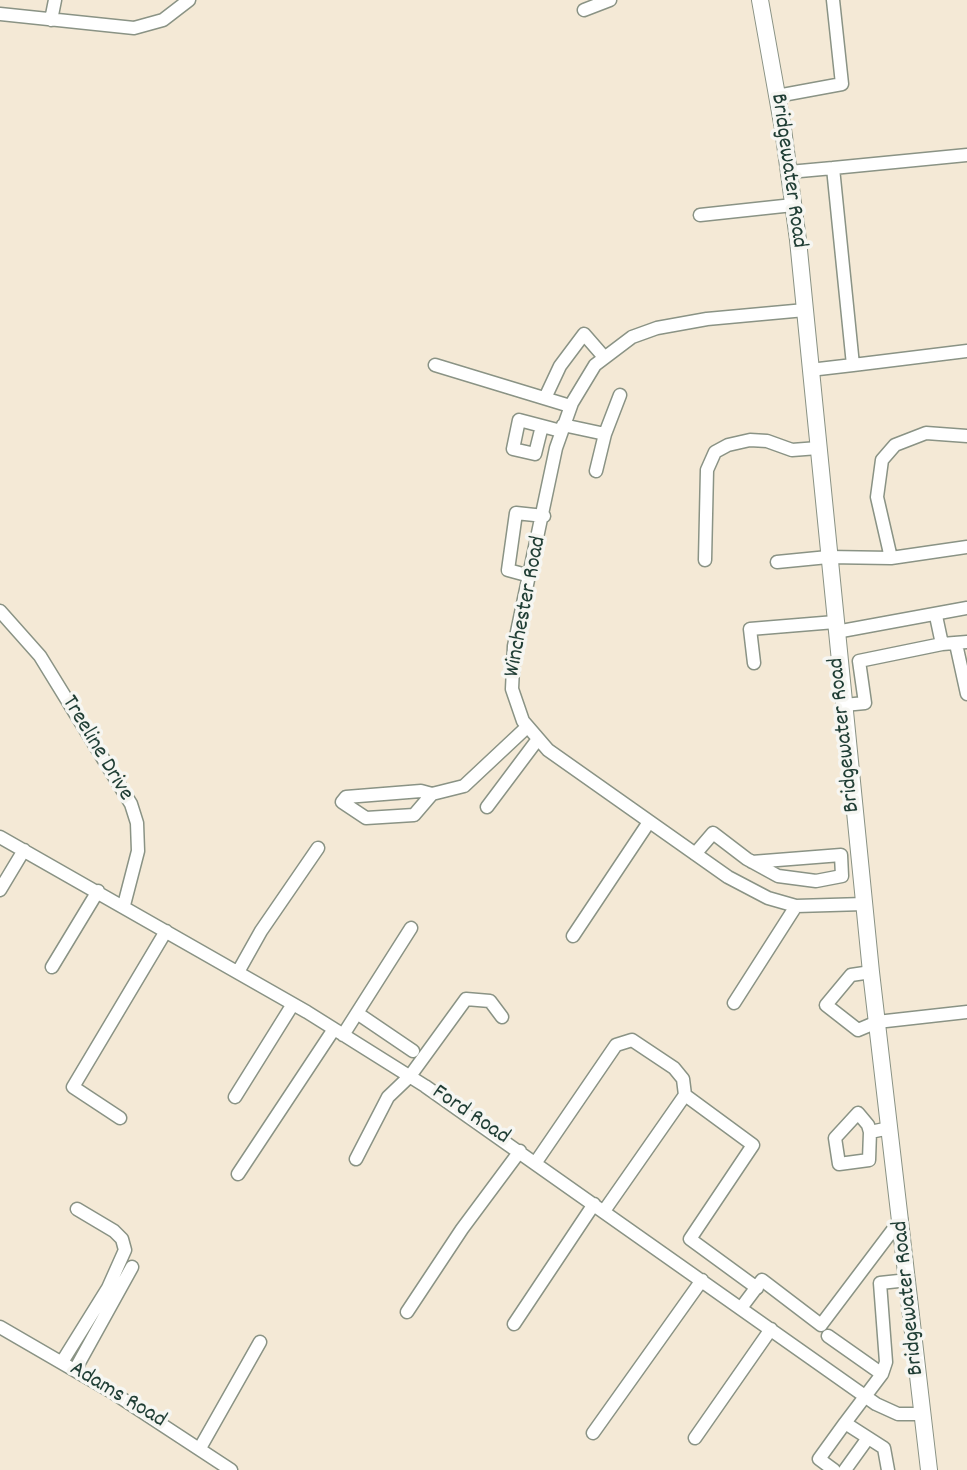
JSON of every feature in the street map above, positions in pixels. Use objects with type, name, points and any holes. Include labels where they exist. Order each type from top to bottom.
[{"type":"main road","name":"Bridgewater Road","points":[[760,0],[793,205],[871,972],[929,1470]]},
{"type":"street","points":[[51,20],[55,0]]},
{"type":"street","points":[[0,14],[134,28],[163,20],[189,0]]},
{"type":"street","points":[[584,10],[610,0]]},
{"type":"street","points":[[777,96],[842,85],[833,0]]},
{"type":"street","points":[[789,172],[967,155]]},
{"type":"street","points":[[833,168],[853,365]]},
{"type":"street","points":[[700,215],[793,205]]},
{"type":"street","name":"Winchester Road","points":[[805,310],[707,318],[657,328],[632,337],[604,357],[583,382],[562,428],[514,646],[511,676],[514,702],[527,727],[538,740],[695,854],[751,890],[796,906],[864,904]]},
{"type":"street","points":[[545,398],[560,366],[583,334],[604,357]]},
{"type":"street","points":[[810,370],[967,351]]},
{"type":"street","points":[[435,365],[570,406]]},
{"type":"street","points":[[596,471],[605,434],[620,395]]},
{"type":"street","points":[[542,426],[605,434]]},
{"type":"street","points":[[891,558],[877,497],[882,460],[895,445],[926,433],[967,436]]},
{"type":"street","points":[[705,561],[706,479],[708,464],[715,452],[750,440],[767,441],[792,450],[818,448]]},
{"type":"street","points":[[530,576],[508,570],[516,513],[544,516]]},
{"type":"street","points":[[777,562],[828,556],[891,558],[967,547]]},
{"type":"street","points":[[754,663],[750,629],[835,627],[936,616],[967,608]]},
{"type":"street","name":"Treeline Drive","points":[[0,611],[40,656],[131,804],[137,823],[138,851],[124,905]]},
{"type":"street","points":[[936,616],[942,644]]},
{"type":"street","points":[[844,705],[865,703],[859,661],[942,644],[961,643],[967,694]]},
{"type":"street","points":[[432,794],[414,815],[366,818],[342,802],[346,797],[421,791],[432,794],[464,786],[527,727]]},
{"type":"street","points":[[487,807],[538,740]]},
{"type":"street","points":[[573,936],[649,822]]},
{"type":"street","points":[[695,854],[713,833],[752,862],[778,876],[816,881],[842,876],[841,855],[752,862]]},
{"type":"street","name":"Ford Road","points":[[0,836],[124,905],[410,1076],[536,1162],[864,1396],[898,1414],[923,1415]]},
{"type":"street","points":[[238,972],[261,931],[318,848]]},
{"type":"street","points":[[0,890],[24,850]]},
{"type":"street","points":[[52,967],[97,891]]},
{"type":"street","points":[[734,1003],[796,906]]},
{"type":"street","points":[[238,1174],[338,1032],[356,1013],[411,928]]},
{"type":"street","points":[[120,1118],[73,1087],[166,931]]},
{"type":"street","points":[[871,972],[851,975],[826,1005],[858,1030],[877,1022],[967,1016]]},
{"type":"street","points":[[356,1159],[388,1097],[410,1076],[466,999],[490,1002],[502,1017]]},
{"type":"street","points":[[235,1097],[293,1004]]},
{"type":"street","points":[[356,1013],[412,1051]]},
{"type":"street","points":[[514,1324],[685,1095],[683,1079],[674,1068],[632,1041],[616,1045],[536,1162]]},
{"type":"street","points":[[685,1095],[754,1145],[691,1239],[757,1287]]},
{"type":"street","points":[[870,1132],[890,1128]]},
{"type":"street","points":[[407,1312],[462,1229],[520,1151]]},
{"type":"street","points":[[62,1362],[107,1287],[125,1250],[122,1239],[114,1231],[77,1209]]},
{"type":"street","points":[[741,1308],[762,1280],[821,1325],[901,1219]]},
{"type":"street","points":[[75,1370],[132,1267]]},
{"type":"street","points":[[593,1433],[702,1280]]},
{"type":"street","points":[[834,1470],[819,1459],[882,1374],[886,1362],[880,1283],[908,1280]]},
{"type":"street","name":"Adams Road","points":[[0,1326],[75,1370],[232,1470]]},
{"type":"street","points":[[695,1438],[771,1329]]},
{"type":"street","points":[[828,1336],[882,1374]]},
{"type":"street","points":[[200,1448],[260,1342]]},
{"type":"street","points":[[845,1423],[884,1448],[888,1470]]},
{"type":"street","points":[[845,1470],[868,1438]]}]
